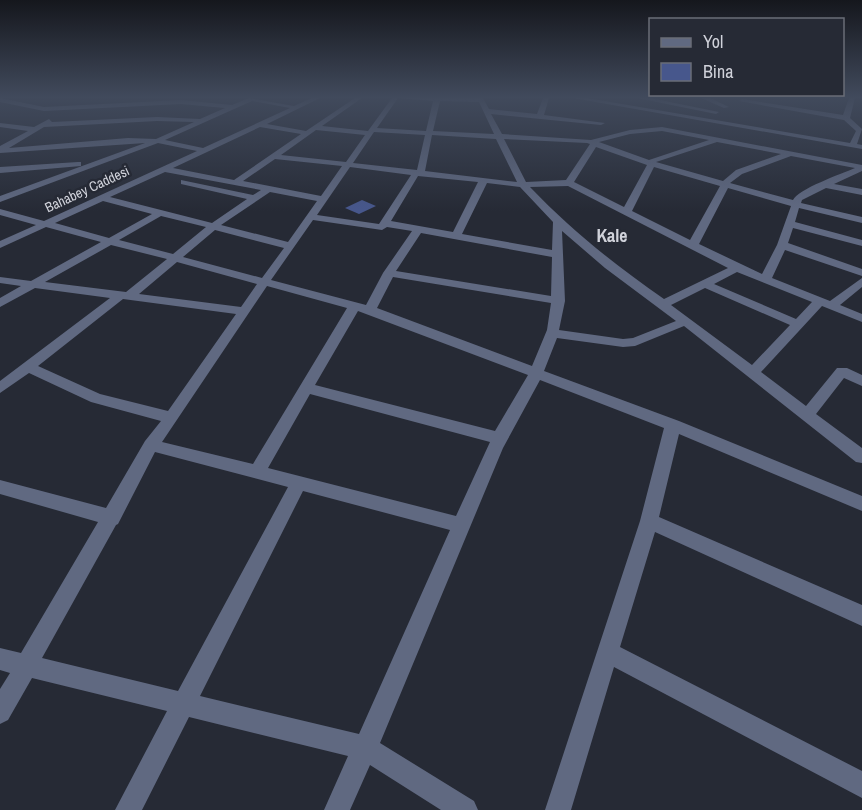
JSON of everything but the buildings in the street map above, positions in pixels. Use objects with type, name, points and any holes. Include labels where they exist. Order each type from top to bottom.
[{"type":"street","points":[[0,150],[22,136]]},
{"type":"street","points":[[0,199],[168,136]]},
{"type":"street","name":"Bahabey Caddesi","points":[[0,245],[228,136]]},
{"type":"street","name":"Bahabey Caddesi","points":[[0,240],[102,198],[237,136]]},
{"type":"street","points":[[236,182],[302,136]]},
{"type":"street","points":[[0,712],[112,518],[151,445],[368,136]]},
{"type":"street","points":[[310,217],[382,227],[418,174],[428,136]]},
{"type":"street","points":[[499,136],[523,186],[558,222],[609,266],[663,304],[862,457]]},
{"type":"street","points":[[510,136],[591,142],[650,163],[795,204],[862,220]]},
{"type":"street","points":[[569,183],[594,136]]},
{"type":"street","points":[[591,142],[611,136]]},
{"type":"street","points":[[696,136],[862,167]]},
{"type":"street","points":[[779,151],[788,136]]},
{"type":"street","points":[[794,136],[862,147]]},
{"type":"street","points":[[852,145],[858,136]]},
{"type":"street","points":[[0,150],[128,140],[157,141],[200,149]]},
{"type":"street","points":[[626,213],[650,163],[662,155],[717,140]]},
{"type":"street","points":[[693,245],[724,184],[739,172],[790,153]]},
{"type":"street","points":[[273,156],[523,186],[569,183],[737,268],[862,318]]},
{"type":"street","points":[[0,170],[97,163]]},
{"type":"street","points":[[765,280],[782,245],[798,198],[862,167]]},
{"type":"street","points":[[165,169],[322,199]]},
{"type":"street","points":[[152,174],[254,198]]},
{"type":"street","points":[[456,236],[483,182]]},
{"type":"street","points":[[822,185],[862,192]]},
{"type":"street","points":[[0,388],[124,297],[211,228],[268,189]]},
{"type":"street","points":[[102,198],[211,228],[290,246]]},
{"type":"street","points":[[0,212],[268,281],[370,310],[673,425],[862,504]]},
{"type":"street","points":[[0,303],[158,214]]},
{"type":"street","points":[[337,810],[499,438],[535,373],[552,333],[559,301],[555,255],[558,222]]},
{"type":"street","points":[[384,223],[555,255]]},
{"type":"street","points":[[789,224],[862,243]]},
{"type":"street","points":[[370,310],[389,273],[419,229]]},
{"type":"street","points":[[782,245],[862,273]]},
{"type":"street","points":[[663,304],[737,268]]},
{"type":"street","points":[[389,273],[559,301]]},
{"type":"street","points":[[0,280],[244,311]]},
{"type":"street","points":[[752,373],[797,324],[862,281]]},
{"type":"street","points":[[705,284],[797,324]]},
{"type":"street","points":[[258,471],[355,305]]},
{"type":"street","points":[[552,333],[623,344],[635,342],[684,322]]},
{"type":"street","points":[[27,367],[96,398],[172,418]]},
{"type":"street","points":[[807,415],[842,371],[862,381]]},
{"type":"street","points":[[307,388],[499,438]]},
{"type":"street","points":[[558,810],[649,521],[673,425]]},
{"type":"street","points":[[151,445],[461,525]]},
{"type":"street","points":[[128,810],[299,483]]},
{"type":"street","points":[[0,487],[112,518]]},
{"type":"street","points":[[843,496],[862,494]]},
{"type":"street","points":[[649,521],[862,616]]},
{"type":"street","points":[[608,652],[862,785]]},
{"type":"street","points":[[0,659],[365,748],[465,810]]},
{"type":"district","name":"Kale","points":[[612,235]]}]
